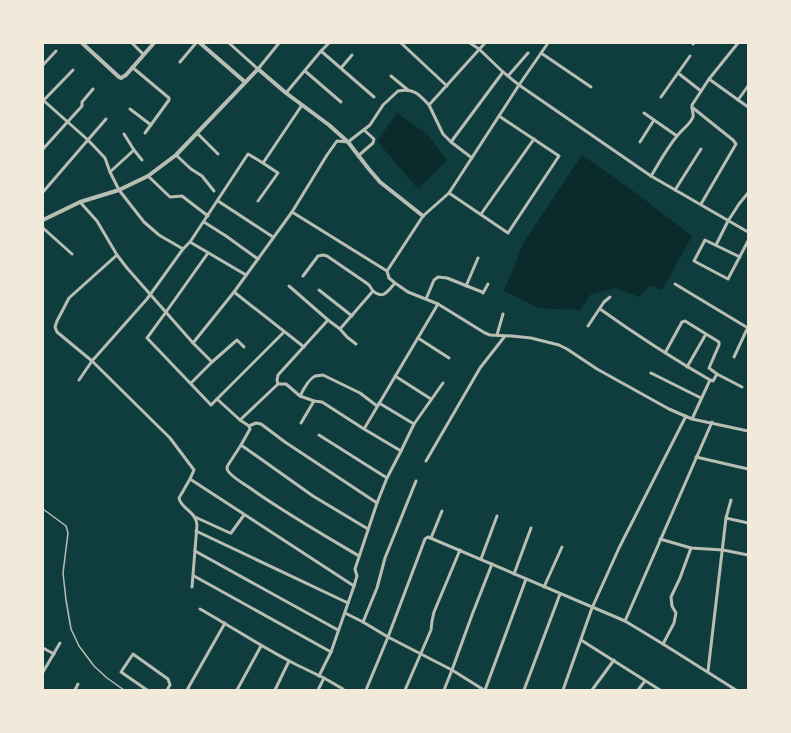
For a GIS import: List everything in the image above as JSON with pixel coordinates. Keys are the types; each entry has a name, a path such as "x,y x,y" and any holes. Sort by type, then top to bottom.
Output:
{"street":[{"path":"82,43 121,78 126,75 154,43"},
{"path":"132,43 144,54"},
{"path":"180,62 196,43"},
{"path":"200,43 245,82"},
{"path":"229,43 286,93 329,124 348,142 380,182 423,216"},
{"path":"43,220 80,202 120,190 148,176 176,155 258,69 279,43"},
{"path":"286,93 329,43"},
{"path":"400,43 447,86"},
{"path":"470,43 479,49 519,85 651,176 748,232"},
{"path":"429,105 485,43"},
{"path":"387,271 423,216 449,193 548,43"},
{"path":"651,176 677,136 690,122 693,112 691,107 701,91 738,43"},
{"path":"43,65 56,51"},
{"path":"321,51 374,97"},
{"path":"508,76 528,53"},
{"path":"541,53 591,87"},
{"path":"341,68 352,55"},
{"path":"661,97 690,56"},
{"path":"132,67 169,98 146,132"},
{"path":"73,70 43,101 68,121 105,158 110,172 120,190 144,222 159,235 183,249"},
{"path":"305,71 341,102"},
{"path":"451,142 503,72"},
{"path":"678,74 701,91"},
{"path":"391,76 408,90"},
{"path":"710,79 748,107"},
{"path":"738,100 748,86"},
{"path":"43,149 82,106 82,102 93,89"},
{"path":"193,343 234,292 292,212 334,145 338,141 348,142 364,130 383,105 398,91 408,90 418,94 429,105 443,134 472,158"},
{"path":"263,163 302,105"},
{"path":"691,107 734,140 736,144 701,204"},
{"path":"130,109 151,125"},
{"path":"644,113 677,136"},
{"path":"449,193 508,233 559,156 499,116"},
{"path":"43,192 106,119"},
{"path":"640,142 654,120"},
{"path":"358,156 373,143 374,140 364,130"},
{"path":"197,133 218,154"},
{"path":"124,134 142,160"},
{"path":"481,214 534,139"},
{"path":"676,190 701,149"},
{"path":"110,172 134,150"},
{"path":"79,380 92,361 151,294 183,249 190,242 248,154 278,172 258,201"},
{"path":"176,155 202,176 214,191"},
{"path":"148,176 170,197 182,196 208,216"},
{"path":"716,245 728,221 748,193"},
{"path":"218,201 273,238"},
{"path":"80,202 97,221 117,256 193,343 212,362"},
{"path":"292,212 387,271 389,278 408,292 438,304 485,334 532,338 559,345 597,369 669,409 692,418 748,431"},
{"path":"204,222 258,259"},
{"path":"43,228 72,254"},
{"path":"740,257 705,240 694,261 728,279 740,257 748,241"},
{"path":"190,242 246,275"},
{"path":"208,252 147,338 211,405 284,332"},
{"path":"302,276 318,256 323,255 327,256 365,282 376,294 385,294 394,283"},
{"path":"117,256 69,298 55,327 57,332 92,361 170,438 194,470 180,495 179,500 197,519 192,587"},
{"path":"466,286 478,258"},
{"path":"426,299 434,280 438,277 447,278 483,292 488,284"},
{"path":"675,284 748,328 734,357"},
{"path":"289,286 356,344"},
{"path":"319,290 352,316"},
{"path":"340,329 373,290"},
{"path":"234,292 304,347"},
{"path":"588,326 610,297"},
{"path":"364,429 438,304"},
{"path":"600,309 687,367 710,380"},
{"path":"497,335 502,314"},
{"path":"278,384 278,375 328,320"},
{"path":"665,352 683,321 719,342 720,344 709,368 717,374 742,387"},
{"path":"687,367 706,334"},
{"path":"426,461 480,368 505,336"},
{"path":"418,338 449,358"},
{"path":"191,383 237,340 244,347"},
{"path":"652,373 701,398"},
{"path":"692,418 710,380 713,381 717,374"},
{"path":"300,396 313,377 322,375 360,393 414,424"},
{"path":"395,376 431,399"},
{"path":"319,676 331,652 345,613 357,576 355,569 359,556 387,478 414,424 443,383"},
{"path":"240,420 278,384 286,384 300,396 322,402 401,451"},
{"path":"217,399 240,420 249,426"},
{"path":"300,422 314,401"},
{"path":"562,690 592,608 619,548 686,416"},
{"path":"625,621 712,422"},
{"path":"249,426 256,423 261,424 285,442 377,503"},
{"path":"249,426 250,429 227,469 265,499 294,518 359,556"},
{"path":"318,435 387,478"},
{"path":"241,445 313,496 368,529"},
{"path":"696,457 748,469"},
{"path":"190,479 354,586"},
{"path":"363,622 377,588 385,558 416,481"},
{"path":"708,671 726,518 731,500"},
{"path":"431,537 442,511"},
{"path":"194,516 231,533 244,515"},
{"path":"481,559 497,516"},
{"path":"726,518 748,523"},
{"path":"514,574 531,528"},
{"path":"196,530 348,603"},
{"path":"366,690 426,537 431,537 625,621 708,671 736,690"},
{"path":"660,539 691,548 723,550 748,555"},
{"path":"544,587 562,547"},
{"path":"663,644 674,623 676,613 672,606 671,598 691,548"},
{"path":"404,690 431,630 434,612 460,550"},
{"path":"195,551 338,630"},
{"path":"444,690 492,564"},
{"path":"194,576 331,652"},
{"path":"345,613 452,670 484,690 526,578"},
{"path":"524,690 560,594"},
{"path":"200,609 261,646 343,689"},
{"path":"187,690 225,623"},
{"path":"581,640 660,690"},
{"path":"43,672 60,643"},
{"path":"237,690 261,646"},
{"path":"43,648 54,654"},
{"path":"147,690 121,672 132,654 168,679 170,685 167,690"},
{"path":"592,690 614,660"},
{"path":"275,690 289,661"},
{"path":"318,690 324,678"},
{"path":"638,690 645,681"},
{"path":"75,690 78,684"}],"lane":[{"path":"43,509 66,526 68,533 63,572 71,629 79,646 94,666 107,678 124,690"}],"water":[{"path":"397,113 427,134 447,160 418,189 377,141"},
{"path":"582,155 632,190 692,236 662,290 650,285 639,297 616,288 591,294 580,310 539,308 504,291 524,242"}]}
